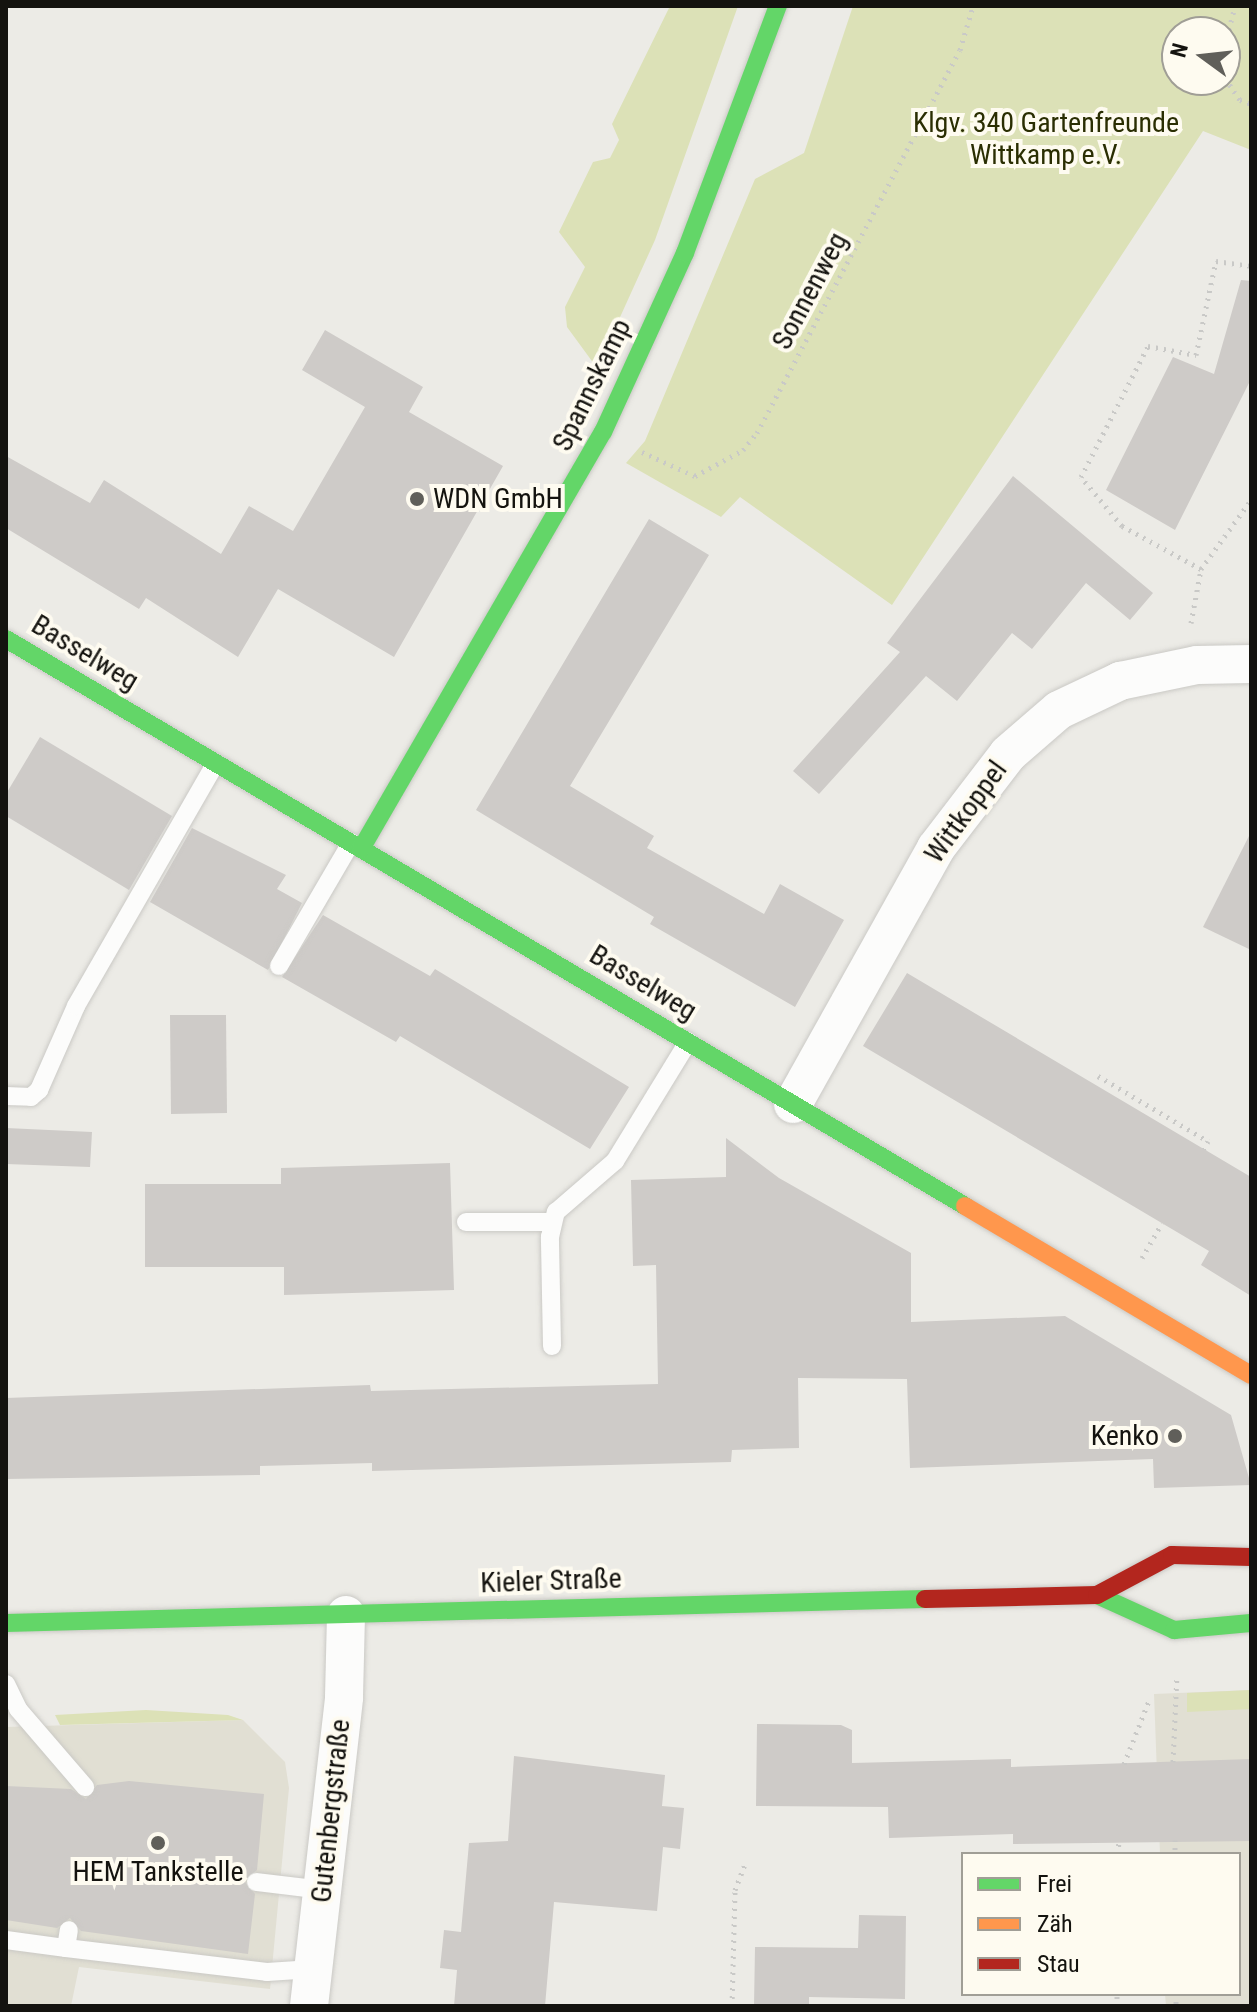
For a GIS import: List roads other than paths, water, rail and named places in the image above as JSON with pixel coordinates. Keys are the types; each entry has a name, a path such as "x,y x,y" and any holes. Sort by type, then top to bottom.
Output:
{"street":[{"name":"Spannskamp","path":"356,846 603,432 685,253 778,6"},
{"name":"Basselweg","path":"6,639 1251,1375"},
{"name":"Wittkoppel","path":"793,1104 936,848 1008,754 1059,710 1120,681 1182,667 1251,664"},
{"name":"Kieler Straße","path":"1097,1595 1172,1555 1251,1557"},
{"name":"Kieler Straße","path":"6,1623 1097,1595 1178,1630 1251,1623"},
{"name":"Gutenbergstraße","path":"309,2006 344,1697 346,1615"}],"lane":[{"path":"6,1096 39,1090 76,1006 216,763"},
{"path":"279,966 356,846"},
{"path":"552,1346 552,1222 564,1201 606,1169 632,1139 688,1042"},
{"path":"466,1222 552,1222"},
{"path":"6,1684 18,1709 85,1787"},
{"path":"256,1882 323,1890"},
{"path":"6,1940 68,1939 267,1972 313,1969"}],"place":[{"name":"WDN GmbH","path":"417,499"},
{"name":"Kenko","path":"1175,1436"},
{"name":"HEM Tankstelle","path":"158,1843"}],"park label":[{"name":"Klgv. 340 Gartenfreunde Wittkamp e.V.","path":"1046,139"}]}
